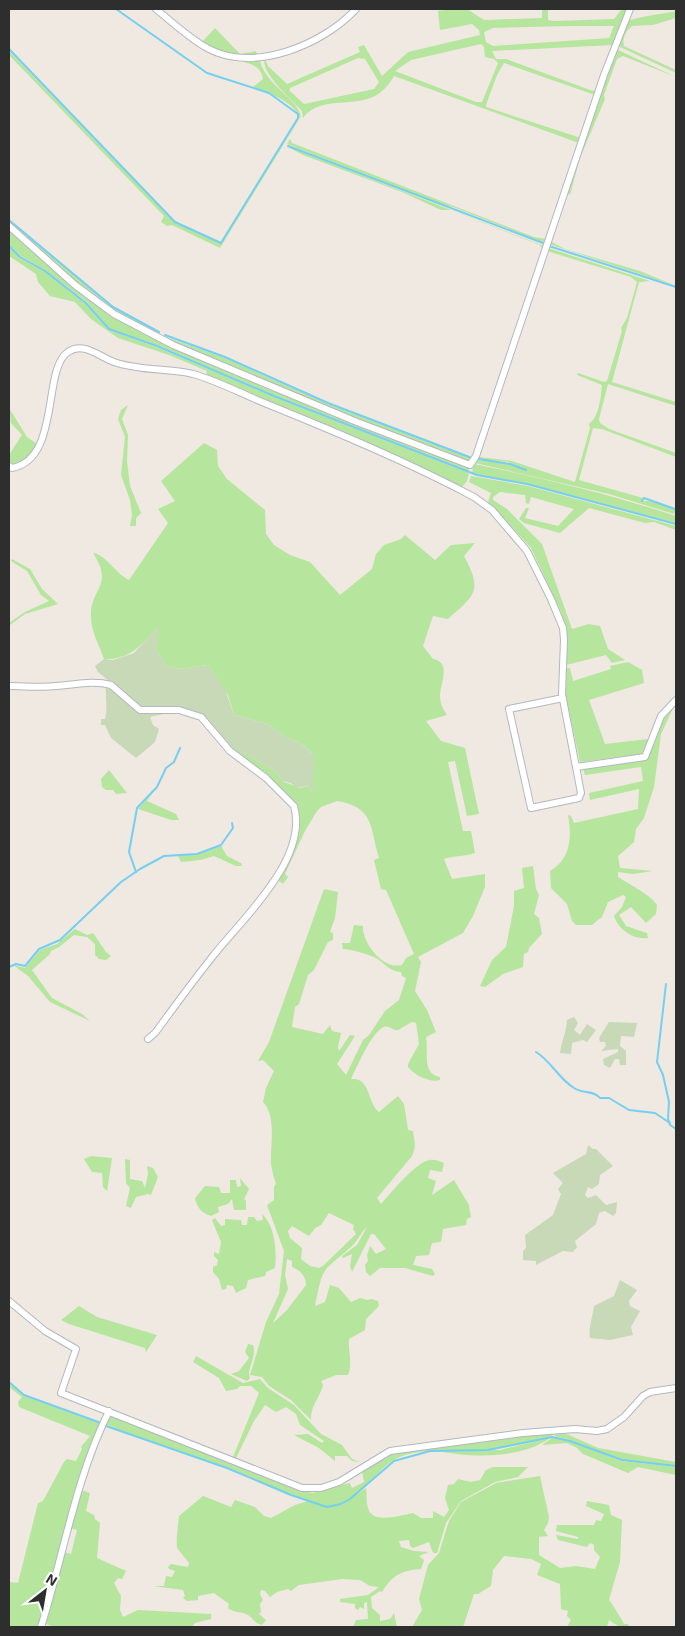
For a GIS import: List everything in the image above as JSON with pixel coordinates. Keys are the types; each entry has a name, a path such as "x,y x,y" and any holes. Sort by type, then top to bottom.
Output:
{"street":[{"path":"156,9 208,48 253,59 281,53 320,38 342,24 356,9"},
{"path":"9,226 75,285 114,314 172,345 357,422 470,465 476,456 604,75 630,9"},
{"path":"9,466 12,468 24,464 37,451 48,421 58,366 62,357 69,351 78,348 87,349 114,362 193,374 297,416 459,489 492,510 510,529 526,551 563,628 561,682 581,793 578,798 535,809 528,806 509,709 510,707 563,698"},
{"path":"9,686 55,687 88,683 106,684 111,685 140,710 179,710 201,717 230,751 266,778 294,806 296,812 294,836 279,873 257,904 212,956 148,1040"},
{"path":"576,767 645,757 660,716 676,700"},
{"path":"9,1301 45,1331 76,1348 61,1392 302,1488 310,1489 339,1482 390,1452 523,1433 575,1429 597,1432 607,1429 624,1417 643,1396 650,1392 676,1388"},
{"path":"41,1627 78,1489 89,1456 109,1411"}],"green space":[{"path":"467,9 484,20 542,18 542,9 548,9 548,20 554,21 614,19 622,9 628,9 613,45 492,51 496,59 506,59 596,91 595,95 504,63 497,75 486,105 486,107 581,138 579,143 394,76 384,89 373,97 320,106 311,110 303,118 302,111 272,78 264,64 265,59 268,66 287,84 360,52 358,47 364,45 382,76 408,52 480,35 479,30 472,24 440,30 438,11","holes":["614,26 609,38 493,46 486,42 484,32 493,28","481,44 484,47 485,57 494,59 498,63 482,102 476,102 395,71 411,60","358,58 365,59 379,82 374,89 304,104 290,91 290,88"]},
{"path":"676,11 676,18 653,25 632,26 625,35 624,46 676,70 676,73 620,47 618,44 621,32 629,20"},
{"path":"215,28 240,54 256,51 258,58 221,52 202,42"},
{"path":"618,50 676,77 623,56 617,59 604,95 605,99 580,158 570,195 566,193 616,51"},
{"path":"9,51 175,222 221,243 299,117 297,112 286,102 253,87 263,79 259,69 232,57 260,61 268,77 294,103 301,116 220,248 172,225 167,226 161,222 164,216 9,55"},
{"path":"290,139 292,143 534,237 547,239 545,243 453,207 439,204 287,144"},
{"path":"286,146 544,246 543,250 540,245 451,210 441,210 402,192 303,155"},
{"path":"9,221 113,307 159,333 115,313 75,284 9,224"},
{"path":"9,228 75,287 159,339 469,466 469,471 274,395 157,345 110,329 87,302 46,271 21,256 9,245"},
{"path":"550,241 565,249 640,271 676,286 549,244"},
{"path":"9,247 20,258 45,272 85,303 109,330 156,347 274,397 469,473 467,481 461,488 303,416 206,376 207,371 169,355 118,338 91,319 75,302 50,296 38,282 36,274 9,256"},
{"path":"548,248 650,281 639,282 612,382 676,402 676,406 608,384 599,419 600,423 609,429 676,453 676,457 602,429 593,428 579,480 643,498 642,501 651,501 676,510 674,514 609,494 475,463 476,460 510,464 527,470 508,462 476,459 499,390 500,394 480,457 512,461 575,482 590,428 589,424 595,417 599,406 602,385 577,375 578,373 604,382 607,381 622,331 621,328 627,318 637,282 631,277 547,251"},
{"path":"163,336 225,358 328,404 473,459 470,462 455,459 204,356"},
{"path":"128,405 122,419 128,435 127,461 130,486 141,513 136,518 136,526 130,526 132,515 130,500 121,475 125,437 118,419 121,410"},
{"path":"9,408 27,437 37,444 26,459 12,464 9,463 9,455 22,435 11,423"},
{"path":"204,443 217,450 218,466 227,479 265,510 266,534 274,545 290,555 310,562 340,595 372,569 376,554 384,545 401,539 405,535 435,560 451,545 475,543 464,556 473,577 473,592 470,598 448,619 433,616 423,646 433,659 442,664 444,669 440,699 447,715 426,721 441,741 465,748 479,814 467,816 455,761 448,762 463,831 471,831 475,853 444,859 452,879 485,874 485,887 473,916 463,933 418,957 421,962 415,991 427,1010 436,1032 426,1037 427,1061 430,1071 440,1077 440,1080 423,1078 408,1067 419,1044 416,1023 412,1022 398,1030 384,1027 379,1030 365,1050 351,1079 357,1079 362,1082 372,1103 379,1112 398,1096 404,1104 408,1130 413,1131 414,1152 377,1198 381,1204 403,1179 417,1167 429,1160 435,1160 444,1163 442,1172 430,1170 428,1178 436,1181 432,1195 454,1180 469,1205 471,1217 467,1219 466,1225 443,1229 441,1242 432,1243 429,1255 416,1256 413,1265 432,1269 435,1274 433,1276 405,1268 380,1268 370,1276 366,1272 365,1265 368,1261 367,1255 370,1246 376,1254 386,1249 374,1234 371,1234 352,1272 350,1266 352,1254 343,1258 342,1256 357,1245 367,1227 352,1246 325,1270 320,1282 315,1306 325,1302 330,1285 339,1288 351,1302 360,1298 371,1299 378,1301 379,1306 366,1319 365,1330 349,1339 350,1362 348,1375 336,1375 321,1381 323,1385 322,1390 312,1410 311,1420 291,1400 269,1386 262,1377 250,1375 266,1322 279,1294 284,1251 267,1205 274,1200 274,1187 276,1184 271,1164 272,1132 270,1115 263,1102 266,1088 274,1071 263,1060 258,1061 269,1042 324,889 338,892 335,918 330,932 333,933 333,940 328,942 314,970 308,975 299,1004 295,1007 292,1027 323,1034 330,1025 332,1031 341,1033 339,1051 350,1035 355,1036 337,1064 346,1075 363,1040 369,1035 385,1011 399,1000 406,978 402,976 401,972 389,968 374,957 343,949 342,943 350,943 354,925 363,926 366,940 370,947 375,954 388,963 402,965 406,958 414,954 386,890 381,889 374,860 379,858 372,829 365,814 358,808 337,801 321,807 305,831 285,874 288,877 283,884 277,879 292,848 296,806 239,757 244,752 276,772 282,781 300,788 309,786 311,792 313,790 312,753 299,742 287,738 268,724 234,715 228,695 208,665 178,669 165,665 156,649 158,628 140,646 128,654 113,659 104,659 91,623 91,608 102,581 102,573 93,553 101,556 129,580 168,523 158,509 175,501 161,481","holes":["329,1213 354,1225 353,1229 356,1234 324,1265 319,1268 310,1266 301,1259 302,1248 290,1238 288,1231 292,1226 309,1236 315,1228 321,1225","287,1259 292,1261 292,1267 302,1274 306,1285 287,1310 273,1323 288,1289 285,1275"]},
{"path":"474,464 626,501 676,516 676,523 527,484 477,475 472,473"},
{"path":"471,476 528,486 676,526 676,530 654,522 645,523 589,508 560,533 524,523 519,519 526,508 529,508 525,518 558,526 574,509 531,497 529,504 526,503 525,495 500,492 493,497 493,500 507,509 542,544 572,629 589,624 600,626 608,649 625,660 612,663 606,655 566,665 567,630 561,612 531,548 510,525 487,505 491,493 469,482"},
{"path":"12,559 30,569 42,589 58,604 25,614 10,625 9,623 25,612 49,601 41,595 27,571 11,561"},
{"path":"159,627 156,649 165,665 178,669 208,665 225,689 234,715 268,724 287,738 299,742 314,755 313,791 311,792 309,786 296,788 291,783 282,781 276,772 244,752 239,757 198,715 141,708 98,672 95,666 104,659 113,660 134,653"},
{"path":"628,662 642,670 644,683 589,700 605,744 648,739 642,754 580,762 566,697 566,668 570,668 573,681 611,669 610,666"},
{"path":"106,685 134,707 168,713 150,717 153,725 159,729 155,742 136,758 111,738 105,725 101,725 101,719 105,719 106,715"},
{"path":"676,702 661,734 654,787 644,818 636,829 634,842 618,856 620,868 653,871 633,874 618,872 618,877 645,893 657,905 656,914 646,923 631,907 619,915 626,926 647,933 648,938 637,937 627,933 616,921 614,916 622,907 626,897 623,895 608,902 602,917 592,925 576,925 572,921 567,904 551,888 550,871 557,866 566,854 570,839 568,815 571,816 574,823 638,809 639,789 590,800 589,793 643,781 641,767 585,775 583,769 647,759 662,717"},
{"path":"109,770 127,793 116,794 113,790 106,790 102,787 101,779"},
{"path":"152,794 147,801 176,814 179,820 171,820 138,809"},
{"path":"221,846 227,856 241,863 242,866 236,866 214,856 181,862 178,856 164,856 197,855"},
{"path":"533,866 536,889 539,895 534,914 539,918 542,934 529,948 528,952 524,954 523,967 503,974 485,987 480,986 492,960 506,947 514,906 514,891 524,888 522,868"},
{"path":"75,929 87,935 93,933 111,956 106,960 99,959 95,955 95,944 87,937 74,935 51,951 32,970 52,998 82,1014 90,1021 50,1002 28,976 13,965 25,968 40,950 57,944"},
{"path":"574,1017 578,1023 574,1030 580,1035 587,1024 596,1030 587,1042 583,1040 572,1043 571,1054 560,1053 567,1020"},
{"path":"609,1022 637,1023 634,1037 621,1036 620,1046 626,1051 626,1065 620,1065 619,1059 615,1059 610,1068 604,1065 603,1059 618,1052 618,1049 601,1051 606,1046 605,1042 600,1042 599,1038"},
{"path":"588,1145 596,1149 613,1166 600,1175 599,1184 592,1189 588,1187 585,1195 588,1198 596,1195 606,1205 617,1202 616,1213 613,1216 605,1211 599,1213 596,1224 575,1241 577,1247 573,1252 563,1251 536,1265 536,1261 523,1260 523,1251 526,1248 525,1235 553,1215 561,1194 558,1189 563,1183 553,1173 586,1154"},
{"path":"91,1156 112,1158 107,1191 103,1187 102,1173 92,1172 84,1159"},
{"path":"125,1159 130,1160 130,1179 142,1181 145,1188 148,1174 147,1166 153,1168 158,1177 151,1195 136,1197 131,1208 126,1206 130,1188 126,1183"},
{"path":"240,1178 249,1189 244,1199 246,1201 246,1210 234,1210 232,1199 228,1204 218,1207 219,1212 211,1216 203,1212 195,1198 205,1186 219,1187 221,1193 230,1193 230,1180 236,1180 237,1187 241,1186"},
{"path":"262,1214 270,1225 272,1232 276,1254 275,1268 266,1272 265,1276 248,1280 246,1288 236,1293 233,1286 227,1285 226,1289 222,1290 219,1279 213,1272 213,1267 217,1265 218,1260 214,1256 214,1252 219,1254 221,1242 212,1220 215,1218 221,1226 225,1225 225,1219 241,1220 242,1225 247,1225 248,1217 254,1217 257,1221 263,1220"},
{"path":"620,1280 637,1290 629,1301 630,1306 640,1311 631,1327 633,1335 610,1340 590,1338 594,1306 614,1296"},
{"path":"79,1306 97,1317 157,1335 146,1352 145,1348 61,1320"},
{"path":"248,1344 253,1345 254,1350 249,1371 250,1378 247,1381 231,1374 239,1371 249,1358 245,1352"},
{"path":"196,1356 243,1383 260,1379 268,1388 294,1405 321,1434 342,1445 352,1459 360,1462 352,1461 347,1456 335,1456 335,1461 319,1448 294,1435 308,1434 322,1443 324,1441 300,1425 296,1414 286,1407 276,1412 265,1405 254,1421 236,1458 233,1457 259,1393 251,1386 240,1386 237,1389 226,1391 219,1378 193,1362"},
{"path":"9,1383 24,1396 102,1424 76,1489 40,1627 9,1627 9,1582 18,1583 38,1503 43,1501 64,1462 67,1459 76,1461 82,1449 81,1447 90,1436 19,1407 18,1402 22,1397 9,1387"},
{"path":"110,1414 302,1491 313,1493 350,1483 352,1488 364,1482 362,1471 390,1454 557,1431 552,1436 497,1449 434,1451 402,1456 384,1467 352,1498 332,1506 310,1502 237,1471 119,1430 105,1424"},
{"path":"560,1431 598,1448 676,1462 676,1466 621,1460 570,1440 554,1436"},
{"path":"550,1438 525,1450 496,1455 465,1455 438,1451 500,1450"},
{"path":"552,1438 570,1441 621,1461 676,1467 676,1475 638,1467 628,1473 583,1454 577,1448 567,1443 542,1445"},
{"path":"493,1467 528,1467 518,1477 495,1482 461,1501 446,1523 437,1553 433,1553 429,1542 413,1548 410,1546 409,1540 399,1541 401,1547 414,1551 429,1552 419,1556 424,1560 421,1569 403,1572 390,1581 382,1592 380,1591 371,1597 372,1608 380,1615 380,1621 390,1619 394,1613 397,1627 353,1627 356,1620 368,1619 367,1602 364,1603 364,1609 360,1607 358,1610 355,1608 355,1604 340,1602 340,1599 368,1595 379,1587 370,1586 360,1580 342,1579 299,1585 291,1591 288,1589 277,1592 270,1597 265,1591 261,1590 260,1594 263,1600 260,1604 261,1612 259,1614 266,1620 262,1625 248,1615 228,1608 229,1604 214,1593 198,1596 198,1600 187,1601 183,1598 185,1596 183,1590 153,1586 164,1586 166,1576 172,1577 175,1571 169,1569 168,1567 171,1564 188,1567 189,1563 177,1548 179,1516 203,1496 231,1507 235,1500 255,1507 264,1516 271,1518 295,1505 308,1501 327,1507 341,1505 366,1488 368,1508 375,1516 388,1518 413,1513 421,1518 433,1518 433,1511 444,1517 449,1510 445,1498 448,1485 454,1484 458,1479 471,1482 480,1480 486,1470"},
{"path":"540,1476 549,1517 544,1530 548,1536 539,1537 539,1555 560,1568 576,1566 595,1569 600,1557 594,1550 594,1545 590,1543 587,1547 558,1540 556,1535 578,1539 578,1537 556,1531 557,1525 594,1525 596,1520 601,1521 604,1514 586,1506 587,1501 609,1505 611,1515 622,1520 620,1562 609,1600 624,1624 628,1624 629,1627 618,1626 609,1620 607,1627 567,1627 571,1620 567,1616 568,1611 561,1609 560,1584 537,1575 541,1564 531,1559 504,1556 493,1570 491,1586 478,1594 474,1594 463,1627 412,1627 422,1610 419,1599 428,1565 439,1553 449,1521 461,1502 496,1483"},
{"path":"81,1490 90,1493 86,1511 94,1515 95,1519 100,1523 97,1558 126,1571 122,1579 118,1578 114,1583 121,1596 120,1610 123,1617 138,1610 211,1614 211,1619 195,1623 192,1627 54,1627 46,1624 63,1552 71,1554 77,1530 70,1528"}],"waterway":[{"path":"9,49 175,222 221,243 298,118 298,114 269,93 207,73 116,9"},
{"path":"288,146 543,243"},
{"path":"9,220 113,307 159,332"},
{"path":"9,246 20,257 45,271 86,303 109,329 157,346 274,396 477,475 527,484 676,524"},
{"path":"549,246 676,287"},
{"path":"165,335 225,357 328,403 472,458"},
{"path":"478,459 510,464 526,470"},
{"path":"642,501 644,498 675,509"},
{"path":"136,872 129,852 137,808 157,787 166,768 174,762 180,748"},
{"path":"9,967 16,964 25,966 39,949 60,940 121,882 140,869 164,856 197,854 221,845 233,828 232,823"},
{"path":"666,984 657,1062 663,1075 669,1102 668,1119 670,1125 676,1129"},
{"path":"536,1052 574,1088 595,1094 600,1098 609,1098 629,1110 655,1113 670,1123"},
{"path":"9,1382 24,1395 101,1423"},
{"path":"106,1426 227,1468 291,1495 327,1507 341,1504 350,1499 394,1461 430,1451 488,1450 552,1437 570,1441 622,1460 676,1466"}]}
